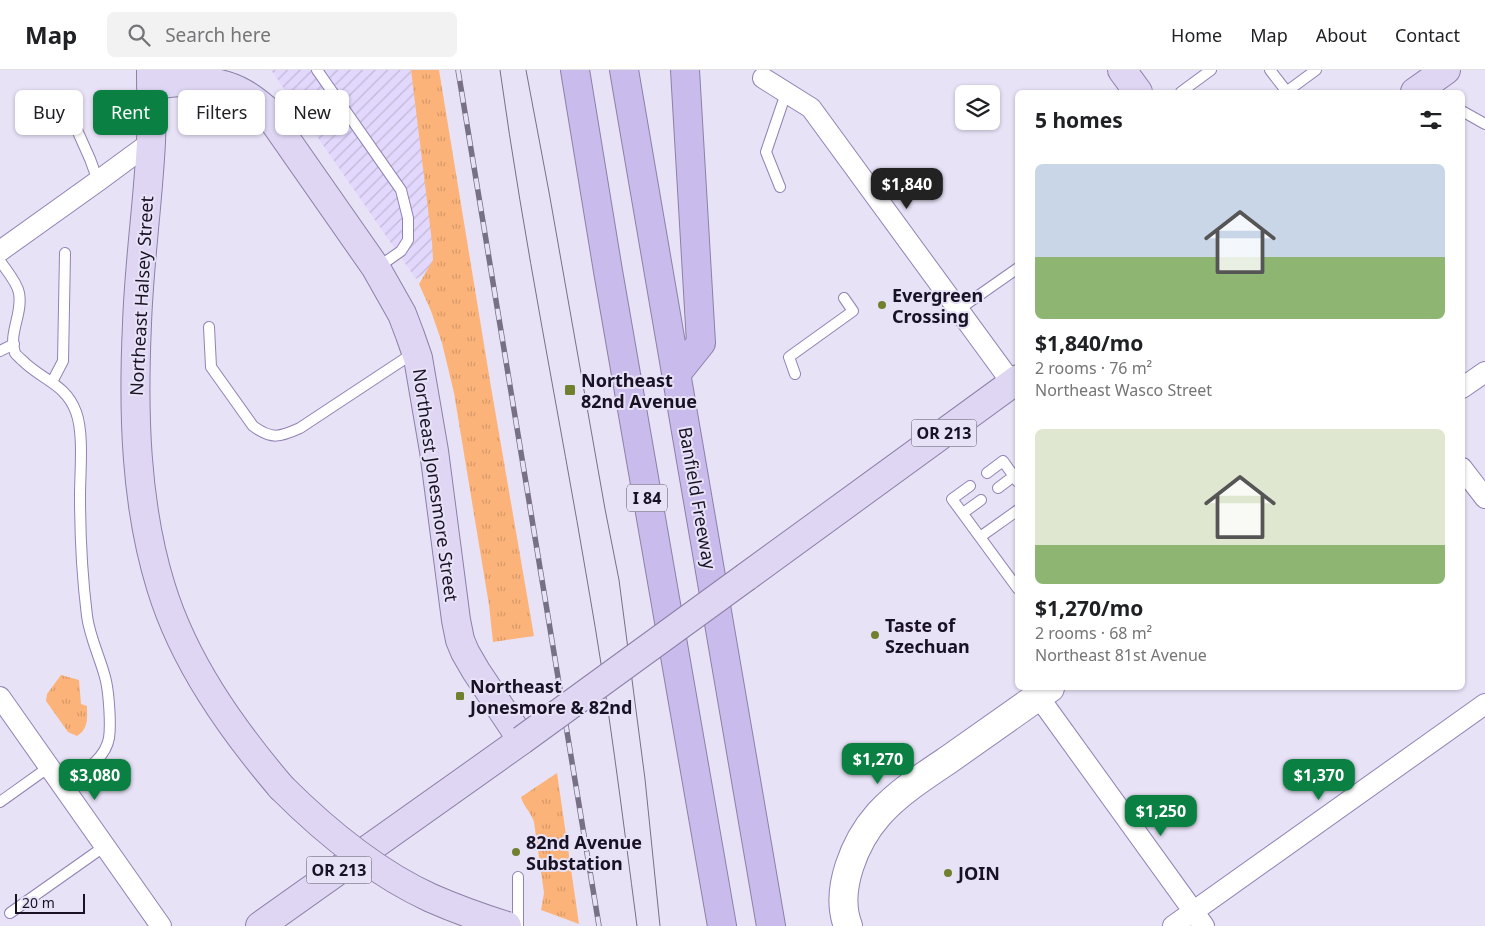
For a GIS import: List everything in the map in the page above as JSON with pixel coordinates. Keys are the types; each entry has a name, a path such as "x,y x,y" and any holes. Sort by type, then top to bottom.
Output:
{"highway":[{"name":"I 84","path":"575,70 608,272 722,926"},
{"name":"Banfield Freeway","path":"624,70 771,926"},
{"path":"677,373 701,343 685,70"}],"main road":[{"path":"1122,70 1137,90"},
{"name":"Northeast Jonesmore Street","path":"150,77 217,83 242,92 265,109 376,268 402,314 415,352 425,393 460,640 476,671 494,698 513,747"},
{"name":"Northeast Halsey Street","path":"150,77 151,142 137,323 135,399 137,442 145,515 153,558 170,614 194,665 240,736 281,788 309,815 338,839 382,870 430,897 507,926"},
{"name":"OR 213","path":"260,926 513,747 1015,385"},
{"path":"848,926 843,897 848,872 855,850 879,814 918,781 1044,692"}],"street":[{"path":"763,78 811,108 958,310 1015,383"},
{"path":"2,246 98,182 151,142"},
{"path":"1465,386 1485,372"},
{"path":"1465,472 1485,498"},
{"path":"1044,692 1199,919"},
{"path":"0,697 161,926"},
{"path":"1173,926 1199,919 1485,704"}],"lane":[{"path":"317,70 402,190 408,218 408,240 401,251 376,268"},
{"path":"1184,90 1211,70"},
{"path":"1270,70 1285,90"},
{"path":"1289,90 1316,70"},
{"path":"780,187 766,152 786,93"},
{"path":"1465,115 1485,124"},
{"path":"79,135 98,182"},
{"path":"2,246 19,292 20,309 13,333 16,354 30,368 64,391 76,412 80,436 80,532 87,619 93,644 106,681 109,702 108,738 102,754 91,765 63,786"},
{"path":"52,382 63,361 65,253"},
{"path":"958,310 1015,270"},
{"path":"796,374 789,357 853,311 844,298"},
{"path":"209,326 211,367 253,426 263,433 273,436 300,428 415,352"},
{"path":"0,351 14,344"},
{"path":"987,473 1003,462 1015,478"},
{"path":"998,488 1015,480"},
{"path":"970,486 952,499 1015,585"},
{"path":"963,513 981,500"},
{"path":"980,538 1015,512"},
{"path":"0,802 49,767"},
{"path":"10,913 105,846"},
{"path":"518,878 518,926"}],"shaded area":[{"path":"271,70 411,70 437,267 416,279 316,135 349,135 349,90 285,90"}],"green space":[{"path":"411,70 439,70 534,636 493,642 489,605 454,393 442,343 419,284 433,260"},
{"path":"61,675 79,680 81,704 87,706 87,719 84,730 77,736 68,732 46,701 47,694"},
{"path":"557,773 579,924 541,910 544,893 534,822 521,797"}],"tram line":[{"path":"500,70 509,135 602,670 637,926"},
{"path":"526,70 619,580 645,779 660,926"}],"railway":[{"path":"458,70 599,926"}],"place":[{"name":"Evergreen Crossing","path":"882,305"},
{"name":"Northeast 82nd Avenue","path":"570,390"},
{"name":"Taste of Szechuan","path":"875,635"},
{"name":"Northeast Jonesmore & 82nd","path":"460,696"},
{"name":"82nd Avenue Substation","path":"516,852"},
{"name":"JOIN","path":"948,873"}]}
